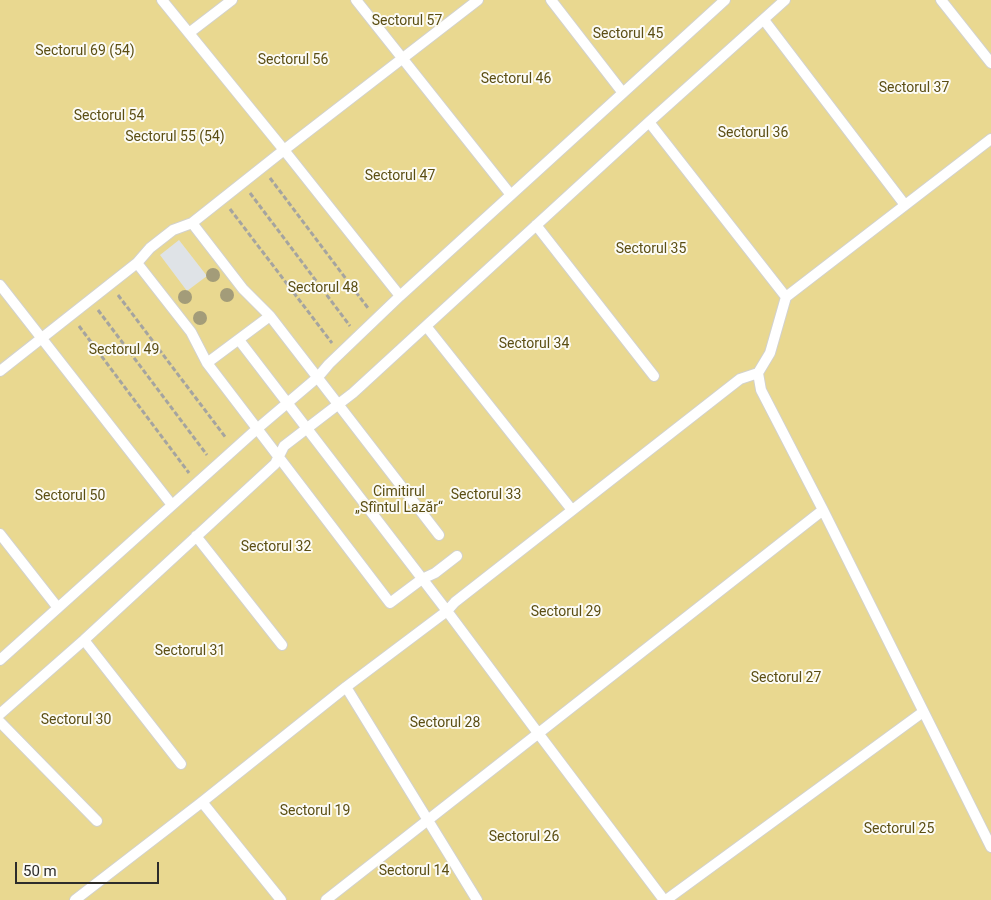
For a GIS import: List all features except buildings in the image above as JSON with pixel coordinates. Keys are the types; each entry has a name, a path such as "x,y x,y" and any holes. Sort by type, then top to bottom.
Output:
{"lane":[{"path":"162,0 400,296"},
{"path":"188,33 232,0"},
{"path":"356,0 511,195"},
{"path":"0,371 137,263 150,248 173,230 192,222 478,0"},
{"path":"551,0 623,93"},
{"path":"0,660 258,428 318,378 340,353 400,296 725,0"},
{"path":"0,714 84,640 275,464 284,446 353,393 785,0"},
{"path":"941,0 991,63"},
{"path":"764,20 905,205"},
{"path":"649,122 786,297"},
{"path":"75,900 346,687 447,611 455,602 740,379 758,373 770,353 786,297 991,139"},
{"path":"192,222 242,289 270,316 439,535"},
{"path":"536,225 654,376"},
{"path":"137,263 191,332 208,363 390,603 422,579 435,573 456,556"},
{"path":"0,286 172,505"},
{"path":"208,363 270,316"},
{"path":"426,326 572,510"},
{"path":"239,340 665,900 924,712"},
{"path":"758,373 761,390 991,847"},
{"path":"326,900 822,510"},
{"path":"0,534 58,608"},
{"path":"196,536 282,645"},
{"path":"84,640 181,764"},
{"path":"346,687 477,900"},
{"path":"0,722 97,821"},
{"path":"202,802 281,900"}],"path":[{"path":"262,167 376,319"},
{"path":"242,183 358,336"},
{"path":"222,199 340,353"},
{"path":"110,284 235,449"},
{"path":"90,300 216,466"},
{"path":"71,315 197,483"}],"green space":[{"name":"Cimitirul „Sfîntul Lazăr“","path":"0,0 991,0 991,900 0,900"}],"park label":[{"name":"Sectorul 57","path":"407,21"},
{"name":"Sectorul 45","path":"628,34"},
{"name":"Sectorul 69 (54)","path":"85,51"},
{"name":"Sectorul 56","path":"293,60"},
{"name":"Sectorul 46","path":"516,79"},
{"name":"Sectorul 37","path":"914,88"},
{"name":"Sectorul 54","path":"109,116"},
{"name":"Sectorul 36","path":"753,133"},
{"name":"Sectorul 55 (54)","path":"175,137"},
{"name":"Sectorul 47","path":"400,176"},
{"name":"Sectorul 35","path":"651,249"},
{"name":"Sectorul 48","path":"323,288"},
{"name":"Sectorul 34","path":"534,344"},
{"name":"Sectorul 49","path":"124,350"},
{"name":"Sectorul 33","path":"486,495"},
{"name":"Sectorul 50","path":"70,496"},
{"name":"Sectorul 32","path":"276,547"},
{"name":"Sectorul 29","path":"566,612"},
{"name":"Sectorul 31","path":"190,651"},
{"name":"Sectorul 27","path":"786,678"},
{"name":"Sectorul 30","path":"76,720"},
{"name":"Sectorul 28","path":"445,723"},
{"name":"Sectorul 19","path":"315,811"},
{"name":"Sectorul 25","path":"899,829"},
{"name":"Sectorul 26","path":"524,837"},
{"name":"Sectorul 14","path":"414,871"}]}
